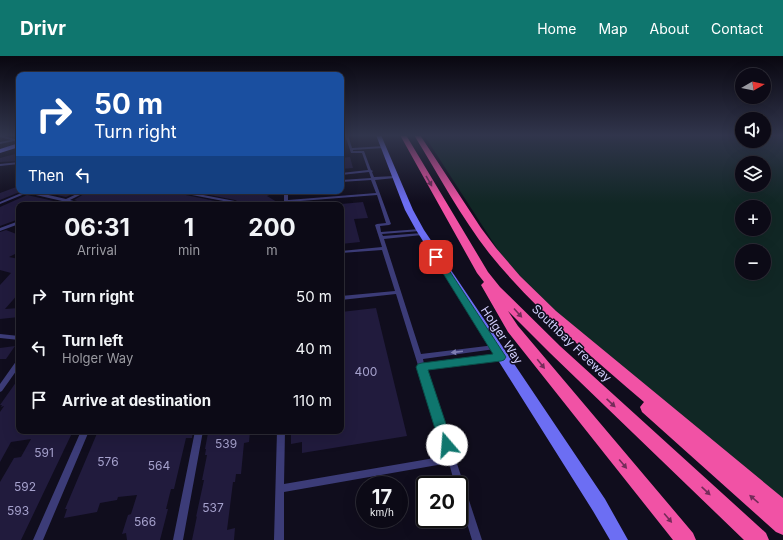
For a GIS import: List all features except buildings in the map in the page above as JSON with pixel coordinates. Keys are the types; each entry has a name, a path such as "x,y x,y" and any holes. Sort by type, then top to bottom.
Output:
{"highway":[{"name":"Southbay Freeway","path":"416,158 483,273 542,338 758,540"},
{"name":"Southbay Freeway","path":"431,158 492,250 516,278 552,314 783,511"},
{"path":"442,175 441,180 445,188 465,220 496,266 515,286 588,355 783,525"},
{"path":"483,273 488,290 513,329 686,540"}],"street":[{"name":"Holger Way","path":"387,158 409,210 421,232 599,505 619,540"}],"lane":[{"path":"365,158 389,224 377,225 380,236 477,540"},
{"path":"0,165 16,163"},
{"path":"344,174 370,171"},
{"path":"344,181 395,177"},
{"path":"0,203 22,194"},
{"path":"41,194 74,202"},
{"path":"62,202 79,194"},
{"path":"192,194 235,202"},
{"path":"296,202 378,194"},
{"path":"0,230 16,223"},
{"path":"11,225 16,226"},
{"path":"380,236 421,232"},
{"path":"344,252 384,248"},
{"path":"344,298 398,292"},
{"path":"0,336 16,338"},
{"path":"419,357 498,352"},
{"path":"422,367 498,352"},
{"path":"0,390 16,366"},
{"path":"38,540 84,434"},
{"path":"178,540 198,434"},
{"path":"279,540 281,434"},
{"path":"280,489 451,459"}],"green space":[{"path":"439,158 735,158 735,192 771,192 771,158 783,158 783,503 516,278"}],"route":[{"path":"436,257 501,357 422,367 447,445"}]}
